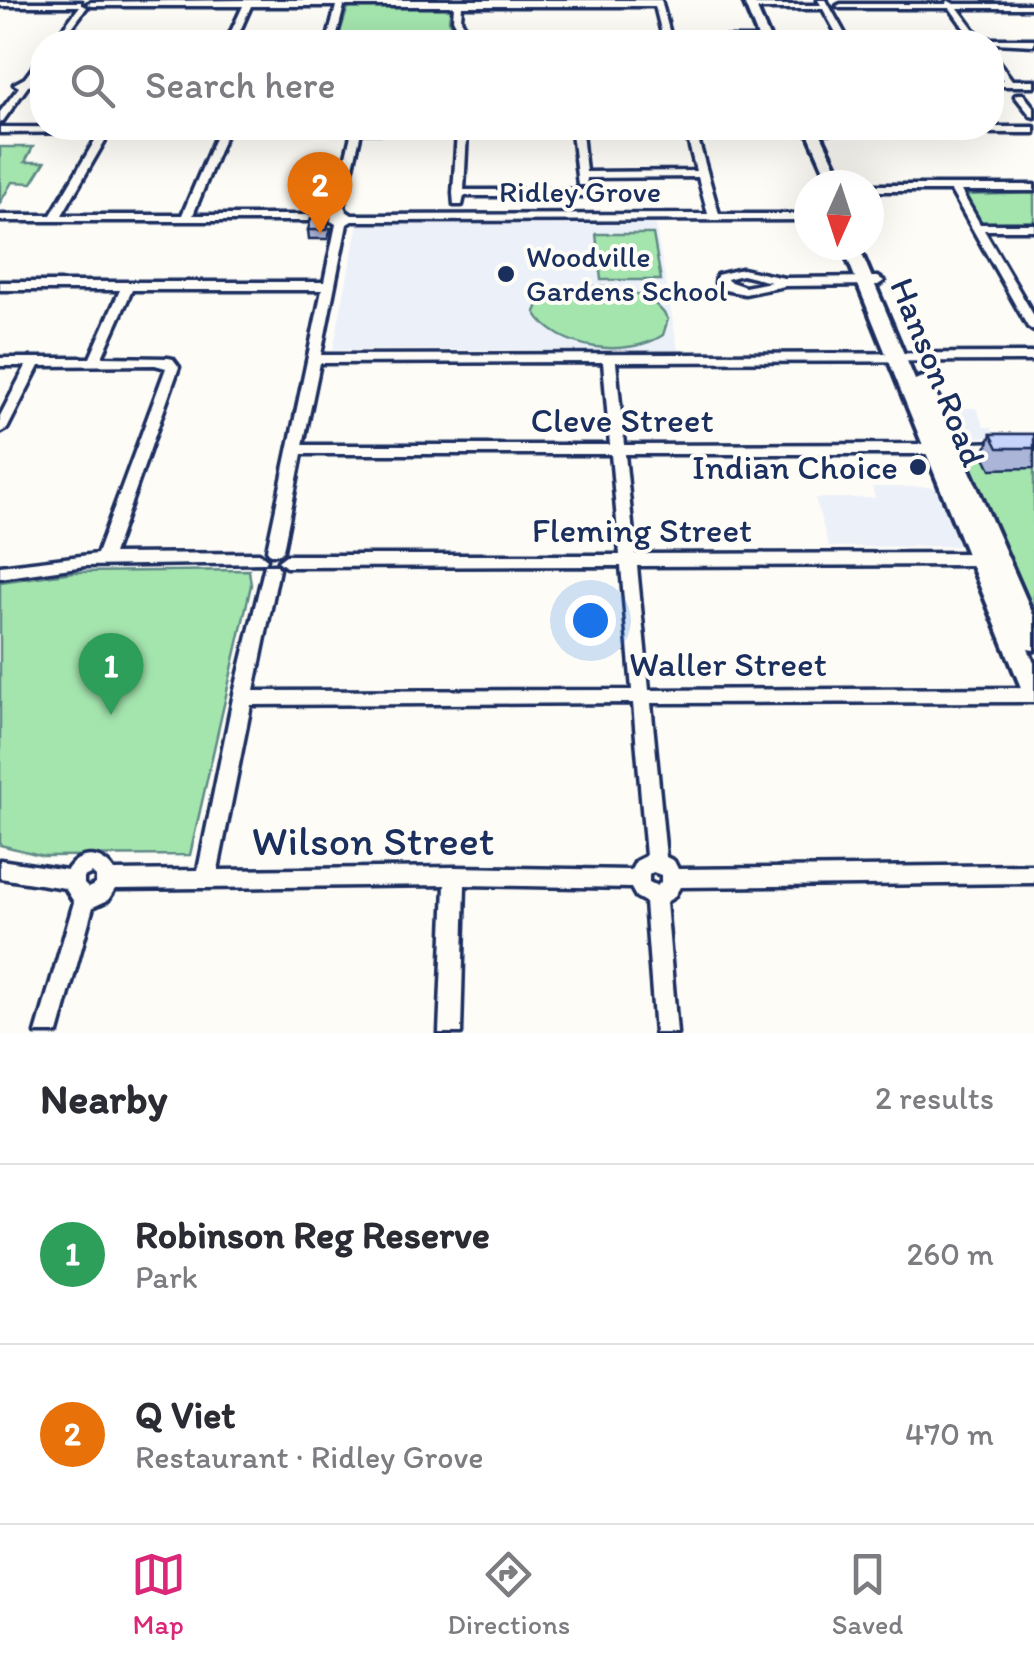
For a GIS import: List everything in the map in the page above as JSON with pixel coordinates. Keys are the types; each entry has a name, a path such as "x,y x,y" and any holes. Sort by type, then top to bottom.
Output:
{"main road":[{"path":"754,3 765,30"},
{"path":"811,140 820,170"},
{"path":"813,140 830,170"},
{"name":"Hanson Road","path":"859,260 872,281"},
{"name":"Hanson Road","path":"866,260 989,559 1034,693"},
{"name":"Hanson Road","path":"989,559 1034,642"}],"street":[{"path":"236,30 249,2"},
{"path":"458,2 457,19 463,30"},
{"path":"0,4 658,2 665,30"},
{"path":"66,30 86,3"},
{"path":"754,3 824,3 839,30"},
{"path":"950,3 970,30"},
{"path":"334,30 342,4"},
{"path":"841,6 1034,6"},
{"path":"1004,42 1034,42"},
{"path":"1004,77 1009,84"},
{"path":"0,83 30,83"},
{"path":"0,120 30,83"},
{"path":"1004,84 1034,84"},
{"path":"1020,96 1034,114"},
{"path":"0,130 30,130"},
{"path":"1004,130 1034,130"},
{"path":"55,218 100,140"},
{"path":"186,218 219,140"},
{"path":"206,878 316,359 341,218 339,206 355,140"},
{"path":"457,218 462,140"},
{"path":"579,140 584,217"},
{"path":"694,140 714,217"},
{"path":"581,175 702,174"},
{"path":"884,188 1034,188"},
{"path":"954,188 1034,326"},
{"path":"458,193 582,192"},
{"name":"Ridley Grove","path":"0,218 794,217"},
{"path":"976,227 1034,227"},
{"path":"784,282 872,281"},
{"path":"0,286 330,286"},
{"path":"94,362 128,286"},
{"path":"316,359 1034,357"},
{"path":"609,358 657,863"},
{"path":"0,362 155,361 168,362 173,368 103,560"},
{"path":"0,428 34,362"},
{"name":"Cleve Street","path":"295,450 1034,445"},
{"name":"Fleming Street","path":"0,572 50,562 103,560 989,559"},
{"name":"Waller Street","path":"242,698 1034,693"},
{"path":"657,863 667,868 673,878 671,888 655,895 644,890 638,879 642,868 657,863"},
{"name":"Wilson Street","path":"80,888 81,870 98,865 106,870 108,880 456,876 638,879"},
{"path":"0,869 80,888 47,1033"},
{"path":"673,878 1034,874"},
{"path":"450,1033 456,876"},
{"path":"655,895 666,1033"}],"shaded area":[{"name":"Woodville Gardens School","path":"358,223 655,223 678,350 333,350"},
{"path":"943,408 976,408 984,427 991,427 996,437 959,437"},
{"path":"872,487 939,487 963,546 829,547 815,498 875,498"}],"green space":[{"path":"348,7 451,7 449,20 455,30 341,30"},
{"path":"0,147 33,147 25,162 45,162 32,183 12,182 0,203"},
{"path":"1034,193 1034,224 982,223 964,195"},
{"path":"596,234 653,234 661,280 601,280"},
{"path":"575,286 634,293 656,305 668,319 663,335 631,347 594,347 559,335 535,312 555,291"},
{"path":"1034,449 1034,614 960,450"},
{"path":"249,570 251,585 190,855 44,856 0,845 0,582 74,572"}],"building":[{"path":"311,218 330,218 327,230 308,230"},
{"path":"991,434 1034,434 1034,448 998,448"}],"place":[{"name":"Q Viet","path":"320,234"},
{"name":"Woodville Gardens School","path":"506,274"},
{"name":"Indian Choice","path":"918,467"},
{"name":"Robinson Reg Reserve","path":"111,715"}]}
